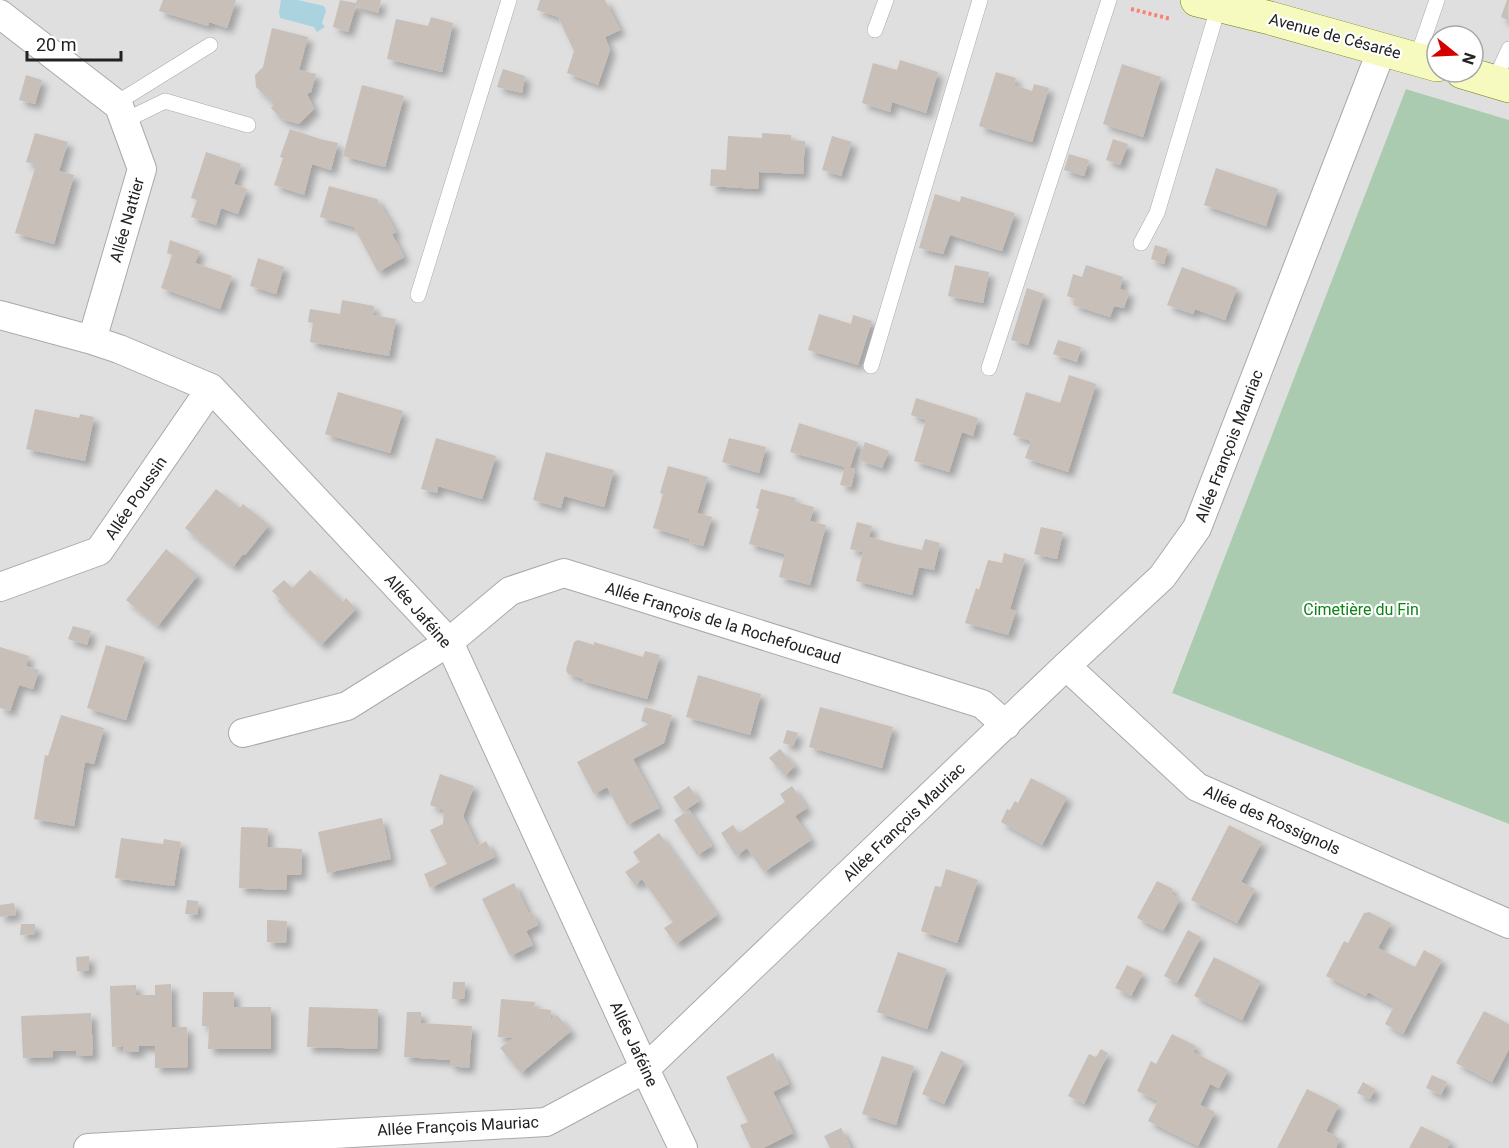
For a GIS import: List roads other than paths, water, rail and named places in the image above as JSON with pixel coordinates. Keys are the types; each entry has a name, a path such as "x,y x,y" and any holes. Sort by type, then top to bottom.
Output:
{"street":[{"name":"Avenue de Césarée","path":"1208,2 1425,61"},
{"path":"0,14 119,112"},
{"name":"Allée François Mauriac","path":"88,1148 546,1122 645,1069 1162,577 1197,528 1382,49"},
{"path":"1485,79 1502,84"},
{"name":"Allée Nattier","path":"92,340 142,169 119,112"},
{"name":"Allée Jaféine","path":"0,315 119,349 211,388 449,642 683,1148"},
{"name":"Allée Poussin","path":"0,587 99,551 211,388"},
{"name":"Allée François de la Rochefoucaud","path":"243,733 347,706 449,642 510,591 564,573 982,704 1006,725"},
{"name":"Allée des Rossignols","path":"1066,666 1197,787 1509,924"}],"lane":[{"path":"418,295 509,0"},
{"path":"875,30 886,0"},
{"path":"871,366 980,0"},
{"path":"989,368 1108,0"},
{"path":"1433,24 1437,0"},
{"path":"1141,243 1157,213 1208,2"},
{"path":"119,112 210,45"},
{"path":"1502,84 1509,50"},
{"path":"119,112 165,101 248,125"}],"water":[{"path":"281,0 298,0 324,6 326,11 322,23 325,27 317,32 314,27 280,18"}],"park label":[{"name":"Cimetière du Fin","path":"1361,609"}]}
